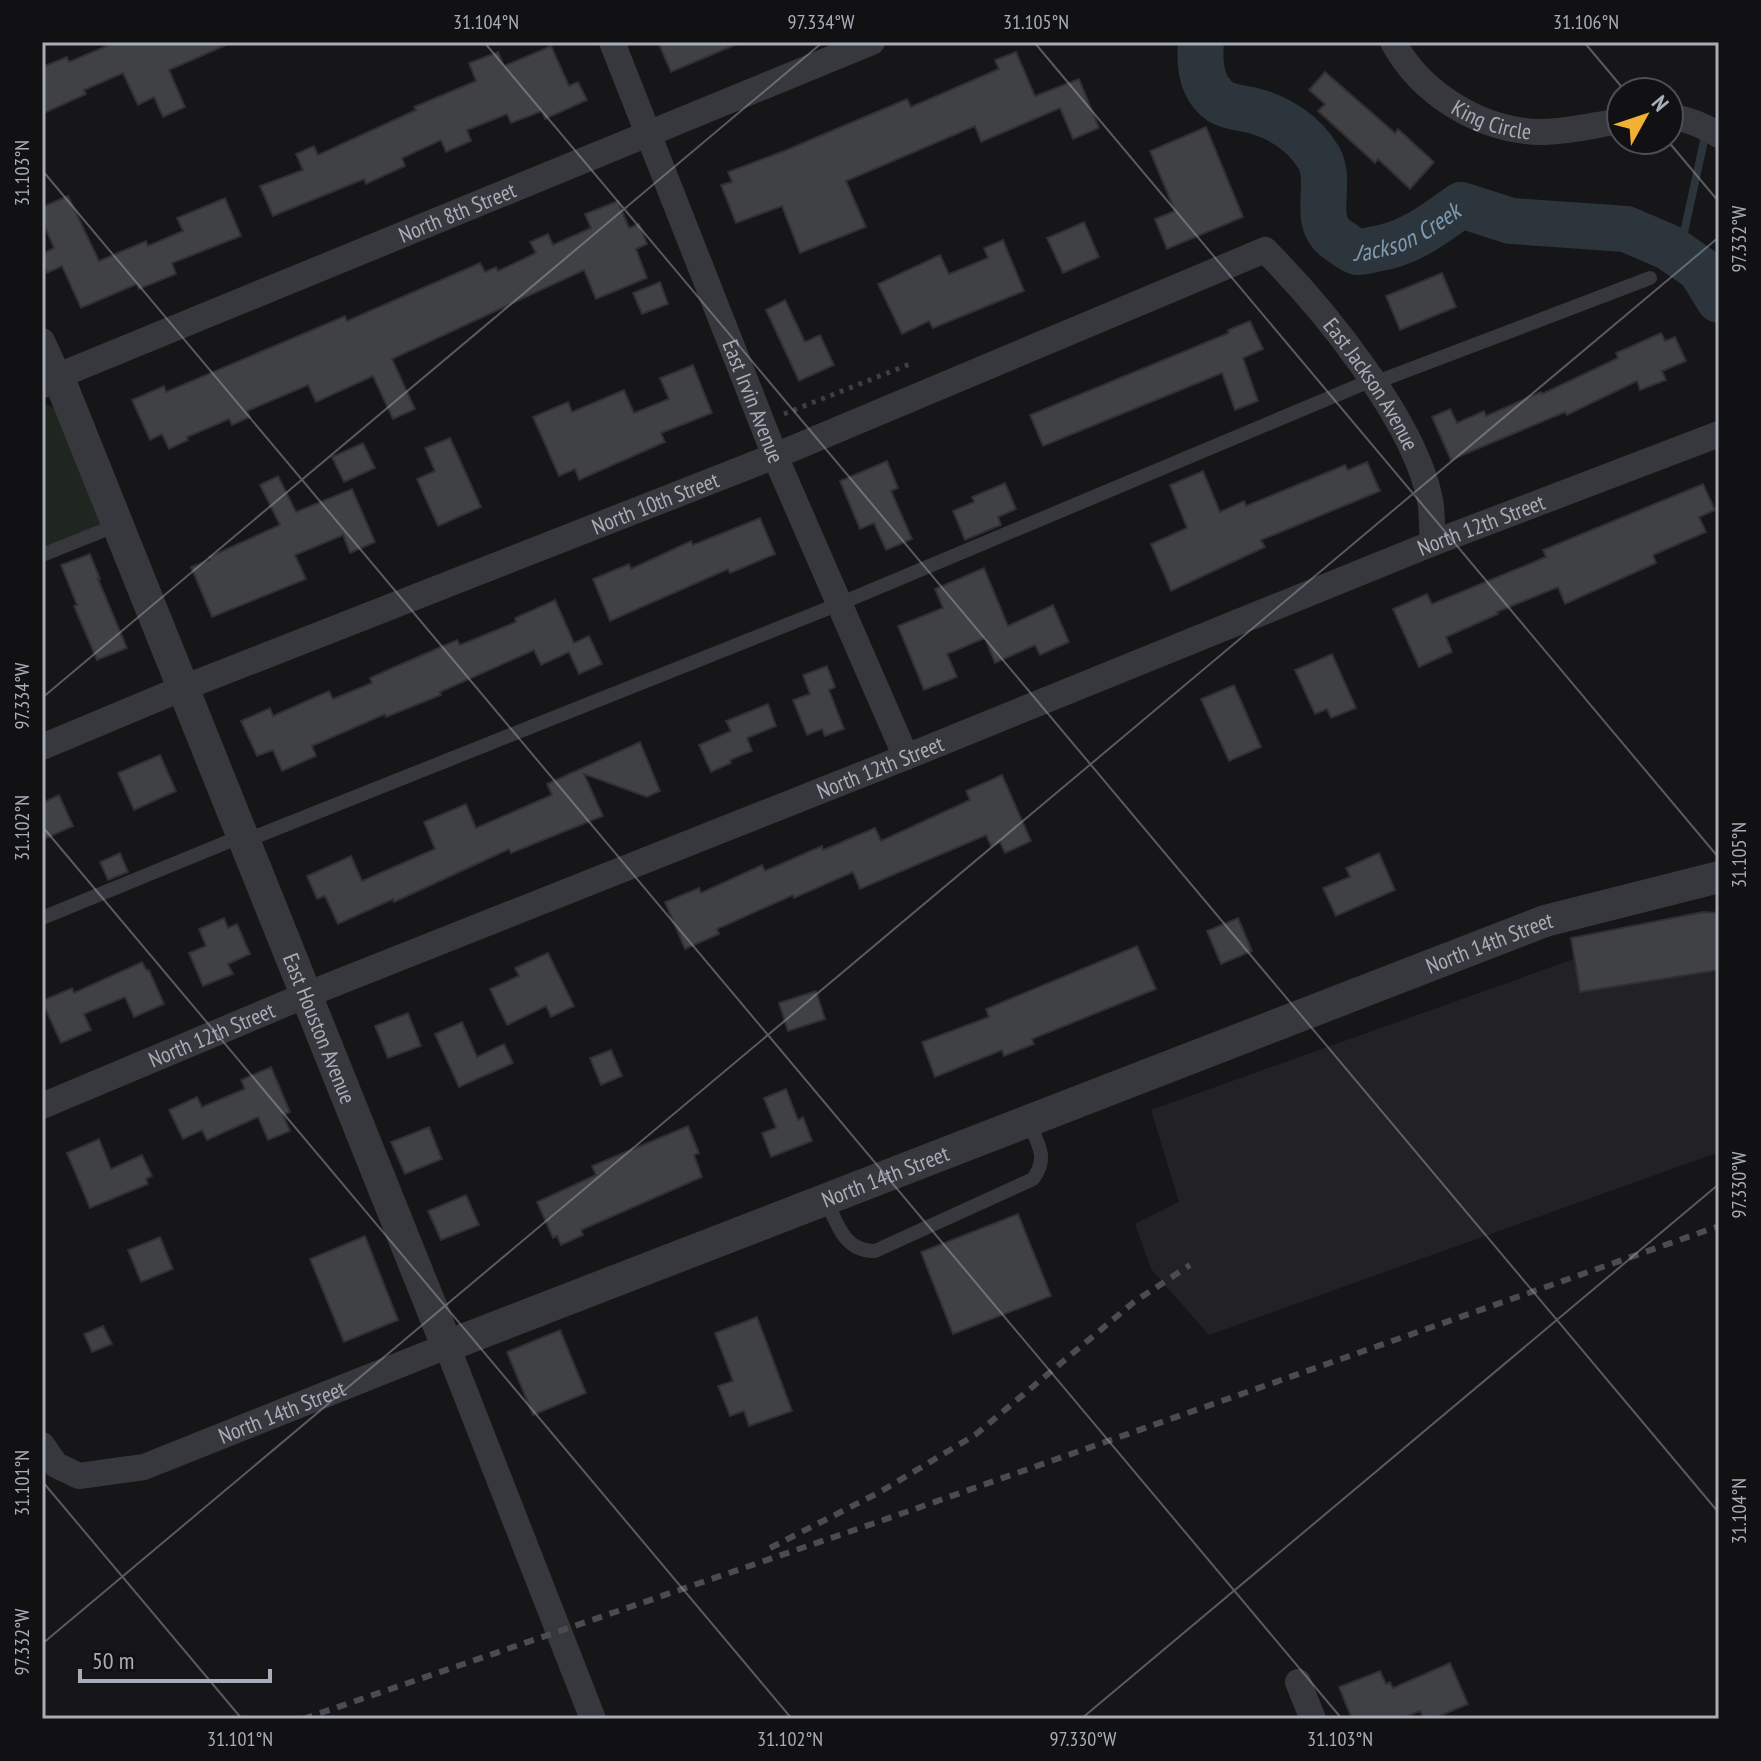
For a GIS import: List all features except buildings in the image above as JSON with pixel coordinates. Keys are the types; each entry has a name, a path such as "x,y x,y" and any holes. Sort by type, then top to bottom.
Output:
{"street":[{"name":"East Irvin Avenue","path":"612,42 775,456 906,757"},
{"name":"North 8th Street","path":"50,379 872,42"},
{"name":"King Circle","path":"1393,42 1412,71 1440,96 1497,126 1541,132 1605,123"},
{"path":"1685,120 1707,127 1719,135"},
{"name":"North 10th Street","path":"42,747 183,688 775,456 1265,250"},
{"name":"East Jackson Avenue","path":"1265,250 1295,280 1373,382 1415,453 1431,504 1433,543"},
{"name":"East Houston Avenue","path":"42,341 50,379 117,525 447,1346 593,1719"},
{"name":"North 12th Street","path":"42,1106 306,995 906,757 1433,543 1719,434"},
{"name":"North 14th Street","path":"49,1455 79,1476 144,1467 447,1346 1545,921 1719,877"},
{"path":"1298,1682 1313,1719"}],"lane":[{"path":"42,918 839,604 1373,382 1650,278"},
{"path":"42,555 117,525"},
{"path":"826,1199 845,1239 856,1248 875,1251 1033,1179 1042,1166 1042,1153 1028,1121"}],"path":[{"path":"783,415 910,364"}],"shaded area":[{"path":"42,403 54,408 102,526 42,551"},
{"path":"1574,959 1580,992 1719,970 1719,1152 1209,1335 1151,1269 1135,1224 1179,1202 1151,1110"}],"waterway":[{"name":"Jackson Creek","path":"1201,42 1203,75 1214,97 1228,105 1261,113 1281,122 1313,149 1323,169 1323,215 1326,225 1331,234 1355,251 1387,246 1410,238 1461,205 1511,221 1626,229 1668,247 1700,269 1719,300"},
{"path":"1679,255 1706,132"}],"railway":[{"path":"303,1719 872,1524 1719,1226"},
{"path":"770,1548 880,1492 975,1435 1134,1302 1190,1265"}]}
